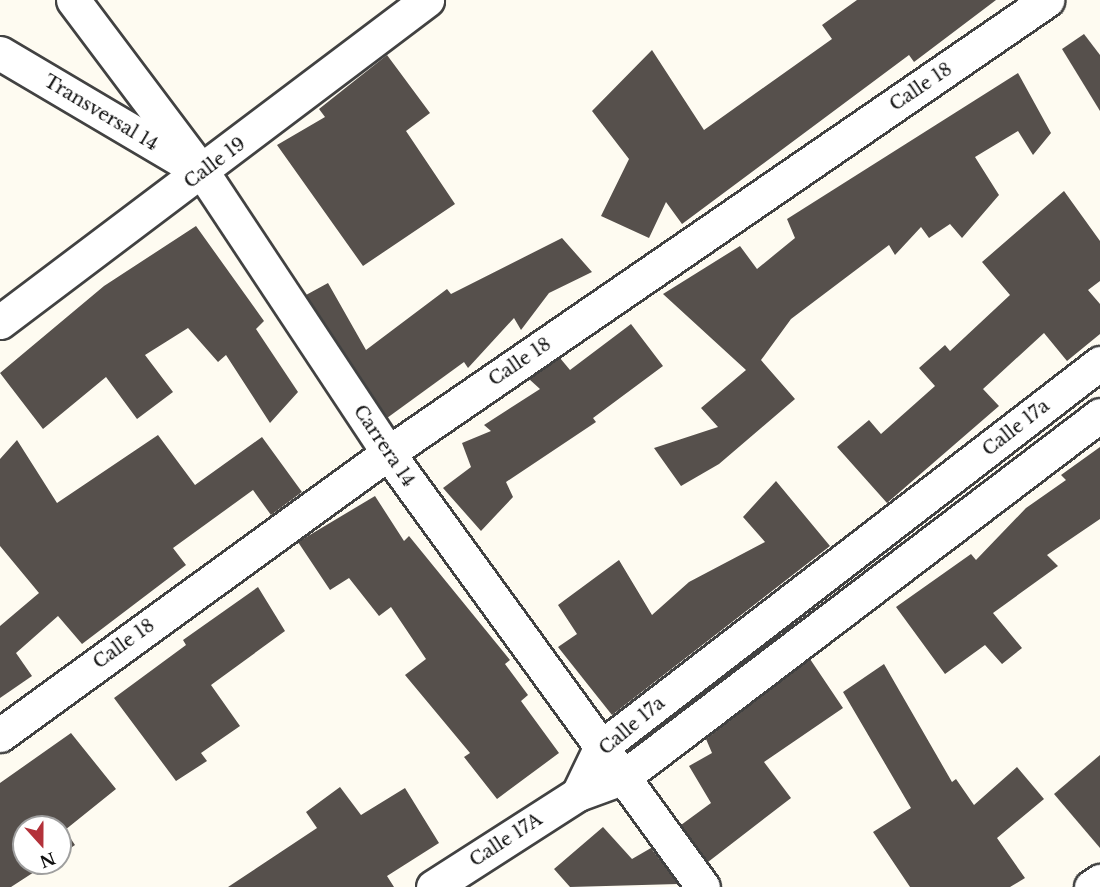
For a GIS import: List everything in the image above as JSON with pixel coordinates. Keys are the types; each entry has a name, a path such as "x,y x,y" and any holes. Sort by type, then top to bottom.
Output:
{"street":[{"name":"Carrera 14","path":"74,0 203,173 388,453 703,887"},
{"name":"Calle 19","path":"0,322 203,173 427,0"},
{"name":"Calle 18","path":"0,735 388,453 1047,0"},
{"name":"Transversal 14","path":"0,53 203,173"},
{"name":"Calle 17a","path":"578,794 600,748 1100,363"},
{"name":"Calle 17a","path":"578,794 622,778 1100,415"},
{"name":"Calle 17A","path":"434,887 578,794"},
{"path":"1091,887 1100,881"}],"building":[{"path":"857,0 996,0 914,62 909,55 682,224 666,202 649,238 601,216 629,159 592,111 652,50 704,130 832,39 822,25"},
{"path":"1084,34 1100,55 1100,111 1062,49"},
{"path":"387,55 430,113 406,131 455,204 363,266 277,145 325,117 319,109"},
{"path":"1018,73 1051,133 1033,155 1018,131 975,157 999,195 962,238 950,224 929,238 921,227 895,255 889,245 791,319 761,360 795,399 719,464 681,486 654,448 718,427 701,408 746,370 663,294 740,246 757,269 795,238 787,219"},
{"path":"1064,191 1100,241 1100,281 1088,290 1100,304 1100,334 1067,361 1044,333 983,389 999,406 887,503 837,447 869,420 881,434 935,386 919,368 945,345 950,351 1010,295 982,262"},
{"path":"196,226 264,321 256,329 298,392 270,423 226,355 218,362 188,328 145,355 173,392 137,419 106,377 43,429 0,373 104,286"},
{"path":"562,238 592,272 549,293 521,330 514,318 468,368 464,362 387,418 306,295 328,283 366,350 447,289 451,294"},
{"path":"631,324 663,366 593,418 596,422 506,482 513,497 481,531 443,488 471,467 462,443 491,431 484,425 540,389 529,379 560,358 570,370"},
{"path":"158,435 195,485 262,437 302,492 271,515 253,490 173,548 186,565 82,644 58,616 16,653 32,676 0,698 0,626 39,593 0,546 0,459 17,440 57,503"},
{"path":"1100,447 1100,519 1047,555 1058,566 993,613 1022,648 1002,664 985,645 945,674 896,607 971,554 976,560 1026,508 1066,480 1061,475"},
{"path":"776,481 830,546 612,715 558,647 577,634 558,605 619,560 652,615 689,582 765,542 743,517"},
{"path":"375,496 404,541 409,536 510,660 505,664 528,695 521,701 559,753 497,799 464,757 470,753 405,675 426,659 391,607 379,616 349,578 330,590 298,542"},
{"path":"258,587 285,631 211,685 240,726 201,753 207,761 176,781 114,698 186,645 183,640"},
{"path":"810,659 843,708 764,762 791,798 708,862 681,825 711,803 689,766 712,753 706,739"},
{"path":"884,664 952,782 956,779 974,805 1017,767 1044,799 997,838 1025,878 1010,887 910,887 873,832 911,808 843,692"},
{"path":"71,733 116,789 72,824 72,815 12,815 12,875 30,875 11,887 0,887 0,783"},
{"path":"1100,755 1100,848 1054,794"},
{"path":"340,787 361,815 405,788 439,843 387,876 394,887 228,887 317,828 306,812"},
{"path":"603,827 632,859 651,848 678,884 570,887 554,869"}]}
